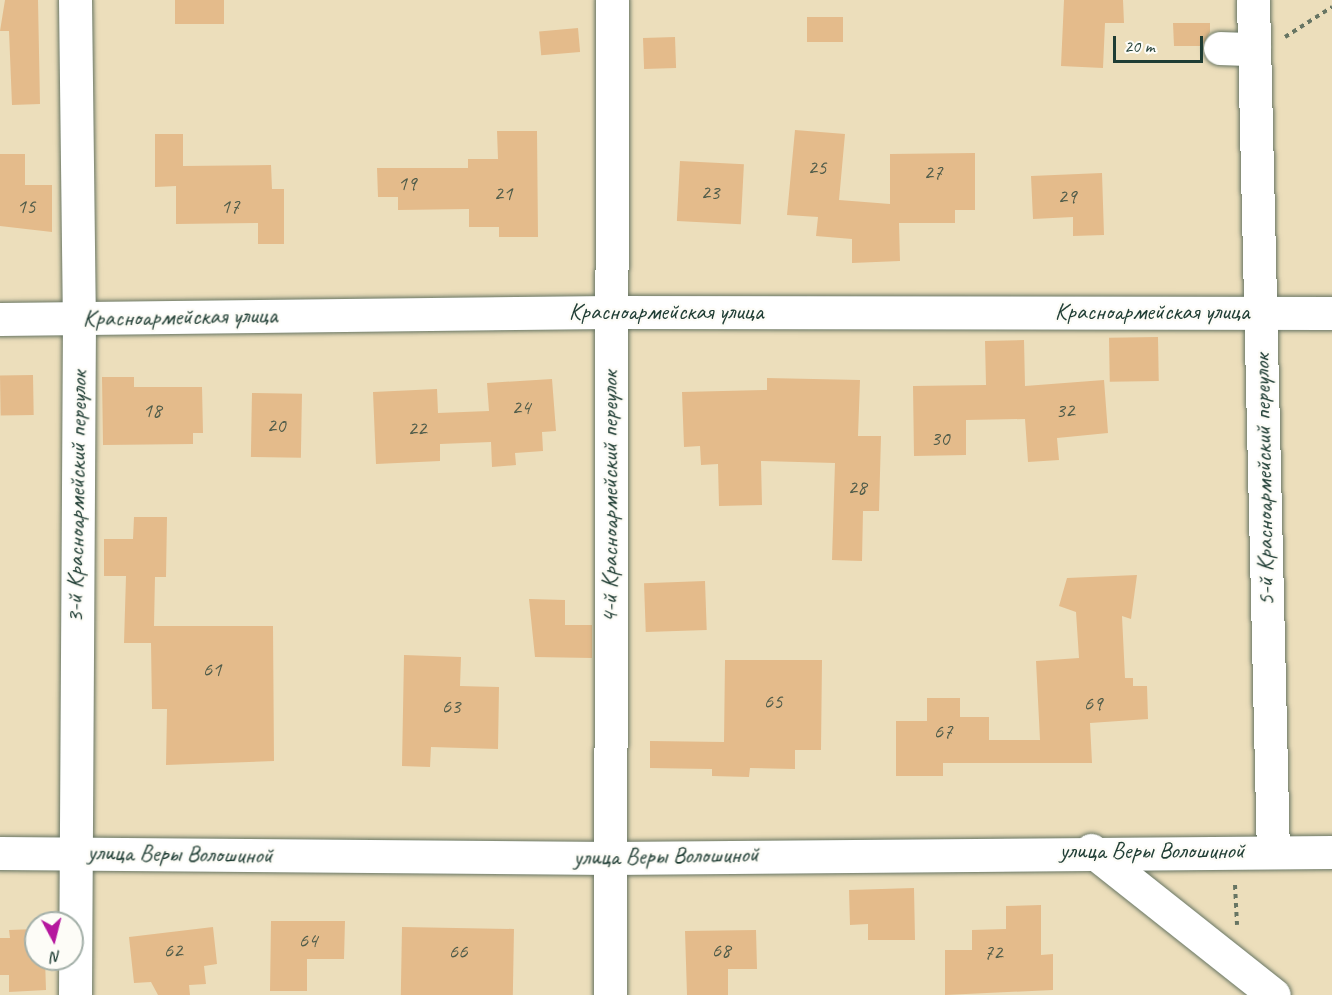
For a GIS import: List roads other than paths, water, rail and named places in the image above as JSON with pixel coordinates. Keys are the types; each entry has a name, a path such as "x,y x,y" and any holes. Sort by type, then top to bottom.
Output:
{"street":[{"name":"3-й Красноармейский переулок","path":"75,0 79,319 74,853 75,995"},
{"name":"4-й Красноармейский переулок","path":"610,995 612,0"},
{"name":"5-й Красноармейский переулок","path":"1253,0 1273,852"},
{"path":"1220,48 1254,55"},
{"name":"Красноармейская улица","path":"0,319 610,312 1332,313"},
{"path":"1091,850 1269,993"},
{"name":"улица Веры Волошиной","path":"0,854 610,858 1091,850 1332,852"}]}
